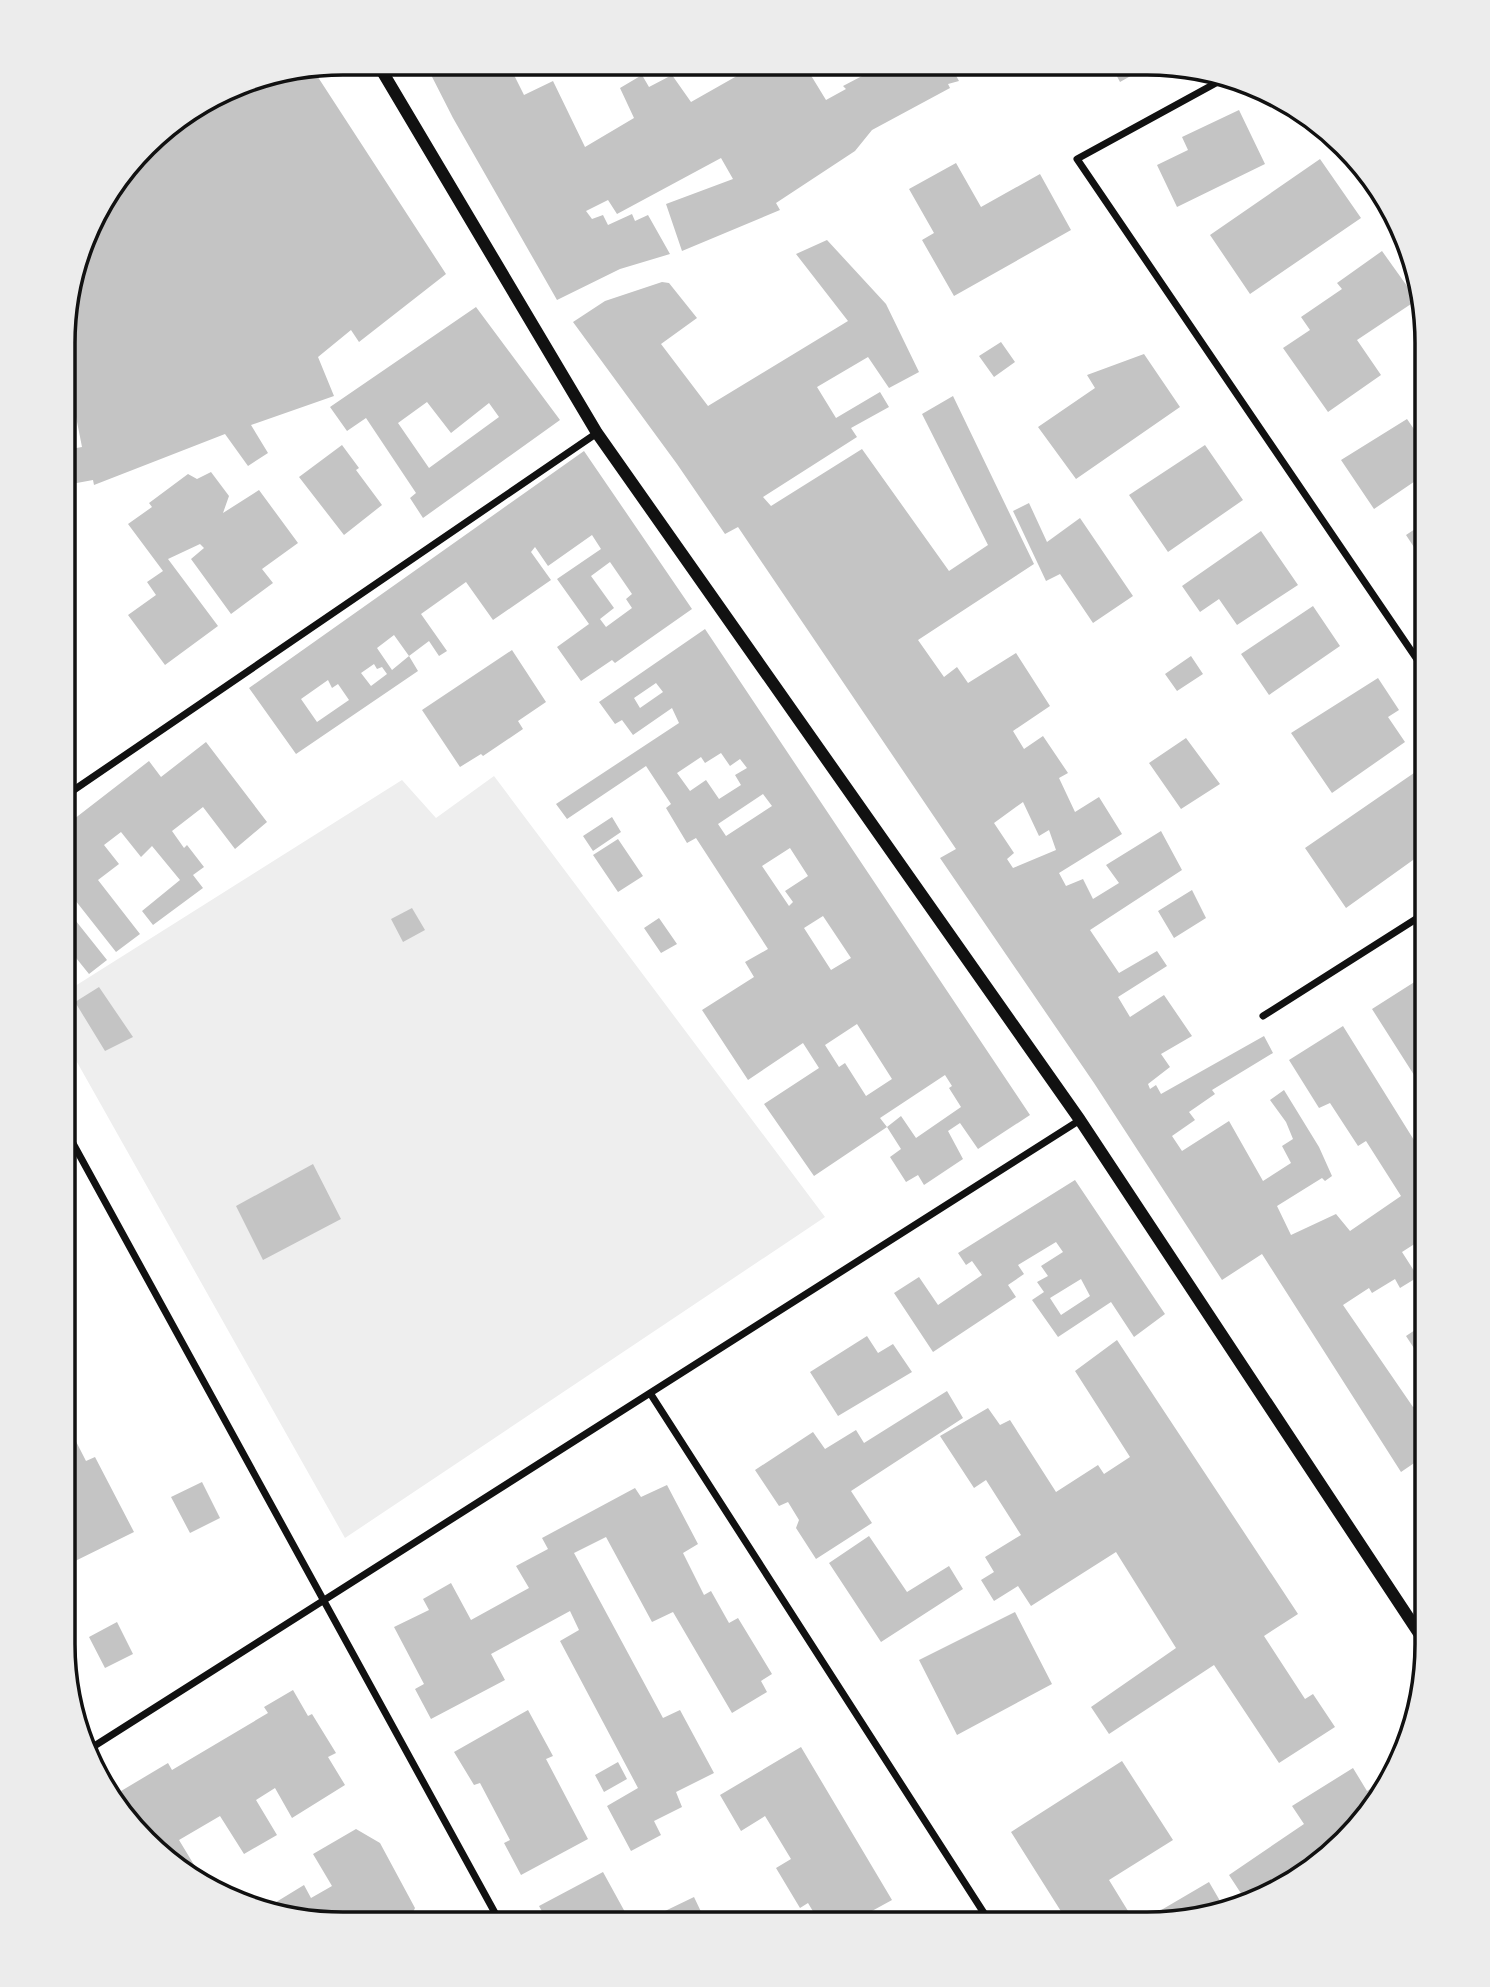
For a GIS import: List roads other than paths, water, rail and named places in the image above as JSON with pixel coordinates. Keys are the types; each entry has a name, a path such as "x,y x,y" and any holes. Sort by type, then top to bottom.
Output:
{"street":[{"path":"384,75 597,433 1080,1120 1415,1627"},
{"path":"1215,84 1077,159 1415,656"},
{"path":"75,789 597,433"},
{"path":"1263,1017 1415,920"},
{"path":"96,1745 1080,1120"},
{"path":"75,1147 495,1912"},
{"path":"650,1393 983,1912"}]}
